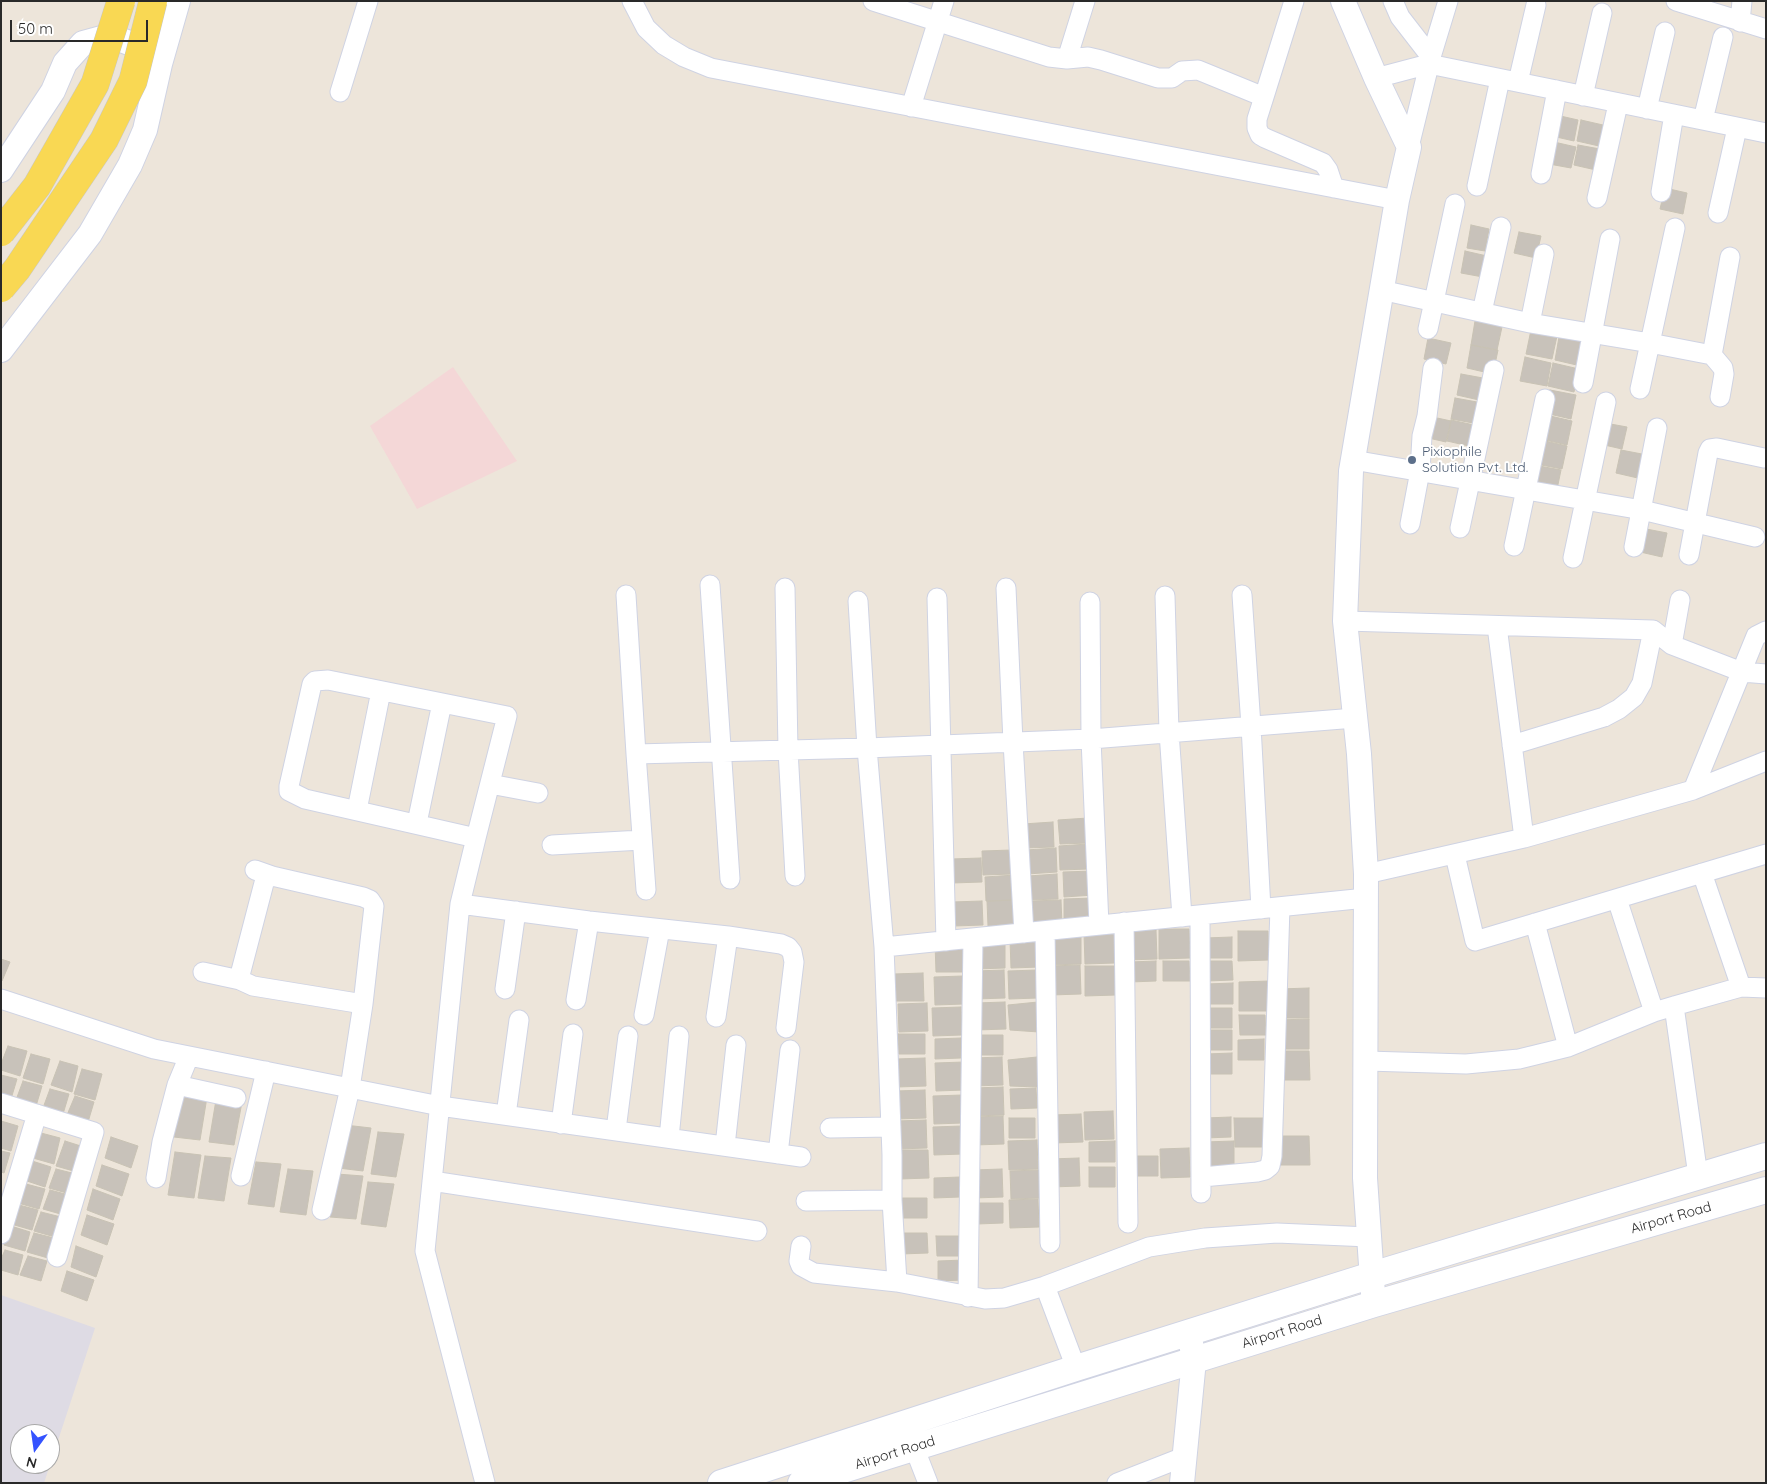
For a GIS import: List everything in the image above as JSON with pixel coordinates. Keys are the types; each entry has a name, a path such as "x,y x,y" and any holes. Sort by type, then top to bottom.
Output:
{"main road":[{"path":"1,232 37,186 95,84 121,1"},
{"path":"1,288 17,269 104,140 133,81 153,1"},
{"path":"721,1483 1372,1275 1766,1156"},
{"name":"Airport Road","path":"801,1483 849,1476 914,1447 1374,1304 1766,1190"}],"street":[{"path":"1,350 90,234 130,165 146,130 160,64 178,1"},
{"path":"340,92 368,1"},
{"path":"632,1 646,28 664,45 684,57 711,68 1397,200"},
{"path":"874,1 1049,57 1067,59 1094,58 1158,78 1172,78 1182,71 1198,70 1264,97"},
{"path":"911,107 944,1"},
{"path":"1067,59 1085,1"},
{"path":"1276,1 1292,1 1257,119 1257,128 1260,135 1265,138 1323,163 1328,170 1334,188"},
{"path":"1343,1 1408,147"},
{"path":"1393,1 1400,17 1430,60"},
{"path":"1374,1304 1366,1178 1366,874 1355,718 1345,621 1351,471 1397,200 1430,60 1448,1"},
{"path":"1676,1 1766,29"},
{"path":"1740,22 1742,1"},
{"path":"1518,82 1536,4"},
{"path":"1583,96 1602,13"},
{"path":"1647,109 1665,32"},
{"path":"1,170 53,91 66,63 83,43 105,37 124,41 144,49 160,64"},
{"path":"1703,120 1723,37"},
{"path":"1376,78 1430,60 1500,78 1618,104 1737,128 1765,128"},
{"path":"1477,186 1500,78"},
{"path":"1541,174 1557,90"},
{"path":"1597,198 1618,104"},
{"path":"1661,192 1674,114"},
{"path":"1718,213 1737,128"},
{"path":"1428,329 1455,204"},
{"path":"1482,312 1501,227"},
{"path":"1640,389 1675,228"},
{"path":"1583,383 1610,240"},
{"path":"1530,323 1544,254"},
{"path":"1712,355 1730,257"},
{"path":"1381,290 1530,323 1650,342 1712,355 1723,368 1724,374 1720,397"},
{"path":"1410,524 1420,471 1422,436 1427,416 1433,368"},
{"path":"1460,528 1494,370"},
{"path":"1514,546 1545,399"},
{"path":"1573,558 1587,500 1606,402"},
{"path":"1634,547 1658,428"},
{"path":"1689,555 1710,449 1717,448 1764,458"},
{"path":"1353,460 1642,510 1755,537"},
{"path":"710,585 730,879"},
{"path":"785,588 788,750 795,876"},
{"path":"1006,588 1024,933"},
{"path":"626,595 646,890"},
{"path":"1165,596 1169,732 1191,916 1202,1185 1265,1170 1270,1166 1272,1156 1270,908 1251,726 1242,595"},
{"path":"937,598 946,941"},
{"path":"1672,645 1680,600"},
{"path":"858,602 867,748 884,948 892,1200 897,1282"},
{"path":"1090,602 1090,738 1099,925"},
{"path":"1345,621 1653,630 1672,645 1742,672 1766,674"},
{"path":"1497,626 1524,838"},
{"path":"1512,745 1604,717 1620,709 1634,697 1642,683 1653,630"},
{"path":"1693,790 1756,636 1766,631"},
{"path":"476,838 296,795 289,791 312,684 315,681 328,680 507,716 460,904 425,1251 485,1483"},
{"path":"357,810 381,691"},
{"path":"417,823 442,703"},
{"path":"636,754 1013,742 1355,718"},
{"path":"1366,874 1524,838 1693,790 1766,761"},
{"path":"490,784 538,793"},
{"path":"552,845 642,840"},
{"path":"1455,855 1475,941 1766,854"},
{"path":"240,980 266,879 264,873 363,897 370,900 374,906 364,1004 350,1088 322,1210"},
{"path":"1702,873 1741,987"},
{"path":"884,948 1366,898"},
{"path":"1617,899 1654,1012"},
{"path":"460,904 781,944 788,947 792,952 794,973 786,1028"},
{"path":"505,989 516,911"},
{"path":"576,1000 589,921"},
{"path":"1124,922 1128,1223"},
{"path":"1535,923 1568,1047"},
{"path":"644,1015 660,929"},
{"path":"1045,931 1050,1243"},
{"path":"716,1017 728,936"},
{"path":"968,1297 973,938"},
{"path":"203,972 240,980 253,986 364,1004"},
{"path":"1366,1060 1466,1064 1519,1059 1568,1047 1654,1012 1674,1006 1741,987 1766,988"},
{"path":"2,1001 154,1049 440,1106 801,1157"},
{"path":"1674,1006 1698,1176"},
{"path":"506,1115 519,1020"},
{"path":"561,1124 574,1034"},
{"path":"616,1130 628,1036"},
{"path":"669,1138 679,1036"},
{"path":"725,1146 736,1045"},
{"path":"778,1154 790,1050"},
{"path":"156,1178 162,1142 177,1085 189,1056"},
{"path":"242,1176 266,1071"},
{"path":"177,1085 236,1098"},
{"path":"1,1103 94,1132 57,1257"},
{"path":"1,1234 37,1114"},
{"path":"830,1128 891,1127"},
{"path":"432,1181 757,1231"},
{"path":"806,1201 892,1200"},
{"path":"801,1246 799,1261 801,1266 808,1271 897,1282 985,1299 1004,1298 1045,1286 1149,1247 1205,1238 1277,1234 1369,1237"},
{"path":"1045,1286 1076,1368"},
{"path":"1182,1483 1194,1360 1190,1332"},
{"path":"914,1447 928,1483"},
{"path":"1117,1483 1186,1456"}],"shaded area":[{"path":"453,367 517,461 417,509 370,426"},
{"path":"1,1295 95,1328 60,1434 60,1424 10,1424 10,1474 47,1474 44,1483 1,1483"}],"building":[{"path":"1556,115 1578,120 1574,141 1552,136"},
{"path":"1581,120 1603,125 1599,146 1577,141"},
{"path":"1554,142 1576,147 1571,168 1549,164"},
{"path":"1578,145 1600,149 1596,170 1574,165"},
{"path":"1665,188 1687,193 1683,214 1660,209"},
{"path":"1471,225 1489,229 1485,251 1467,248"},
{"path":"1519,232 1541,236 1536,258 1514,253"},
{"path":"1465,251 1487,256 1483,277 1461,273"},
{"path":"1475,321 1502,327 1497,350 1471,345"},
{"path":"1531,330 1557,336 1552,359 1526,354"},
{"path":"1559,337 1586,342 1581,366 1555,360"},
{"path":"1428,338 1451,343 1446,364 1424,359"},
{"path":"1471,345 1498,350 1493,374 1467,368"},
{"path":"1525,357 1551,363 1547,386 1520,381"},
{"path":"1553,363 1579,369 1574,392 1548,386"},
{"path":"1461,374 1483,378 1479,400 1457,395"},
{"path":"1550,390 1576,395 1571,419 1545,413"},
{"path":"1455,398 1477,402 1473,423 1451,419"},
{"path":"1546,415 1572,421 1567,445 1541,439"},
{"path":"1428,416 1451,421 1446,442 1424,437"},
{"path":"1451,420 1474,425 1469,446 1447,441"},
{"path":"1605,423 1627,427 1622,449 1600,444"},
{"path":"1541,440 1567,446 1562,469 1536,464"},
{"path":"1621,450 1647,455 1642,479 1616,473"},
{"path":"1534,465 1561,470 1556,494 1529,488"},
{"path":"1641,528 1667,533 1662,557 1636,551"},
{"path":"1088,818 1089,843 1060,844 1058,820"},
{"path":"1053,822 1054,847 1025,848 1023,824"},
{"path":"1088,844 1089,869 1060,870 1059,846"},
{"path":"1056,848 1057,872 1027,874 1026,850"},
{"path":"1012,850 1013,874 983,875 982,851"},
{"path":"981,858 982,882 952,883 951,859"},
{"path":"1093,871 1094,895 1064,897 1063,872"},
{"path":"1057,874 1058,899 1029,900 1028,876"},
{"path":"1015,875 1016,900 986,901 985,877"},
{"path":"1093,898 1094,922 1064,923 1064,899"},
{"path":"1017,900 1017,924 988,926 987,901"},
{"path":"1061,900 1062,924 1033,925 1032,901"},
{"path":"982,901 983,925 954,926 952,902"},
{"path":"1159,929 1189,929 1190,958 1159,959"},
{"path":"1156,930 1157,959 1127,960 1126,931"},
{"path":"1238,931 1268,931 1269,960 1238,961"},
{"path":"1084,934 1115,934 1115,963 1085,964"},
{"path":"1050,935 1081,935 1081,964 1051,965"},
{"path":"1232,937 1232,958 1206,958 1205,938"},
{"path":"1039,939 1040,967 1011,968 1010,940"},
{"path":"1005,940 1005,968 976,969 975,941"},
{"path":"965,943 966,972 936,972 935,944"},
{"path":"1,959 10,962 2,981 1,981"},
{"path":"1156,961 1156,981 1130,982 1130,962"},
{"path":"1163,961 1189,961 1190,981 1163,981"},
{"path":"1206,961 1232,961 1233,980 1207,981"},
{"path":"1080,965 1081,994 1051,995 1050,966"},
{"path":"1085,966 1115,966 1116,995 1085,996"},
{"path":"1004,970 1005,998 976,999 974,971"},
{"path":"1037,970 1038,998 1009,999 1008,971"},
{"path":"923,973 924,1001 895,1001 894,974"},
{"path":"963,976 964,1004 935,1005 934,977"},
{"path":"1269,981 1269,1011 1239,1011 1239,982"},
{"path":"1233,983 1233,1004 1207,1004 1206,984"},
{"path":"1309,988 1309,1018 1279,1018 1279,989"},
{"path":"1005,1002 1006,1029 977,1030 976,1003"},
{"path":"1038,1002 1039,1032 1010,1030 1008,1005"},
{"path":"927,1003 928,1031 899,1032 898,1004"},
{"path":"961,1007 962,1035 933,1036 932,1008"},
{"path":"1206,1008 1232,1008 1232,1028 1206,1028"},
{"path":"1239,1015 1265,1015 1266,1035 1240,1035"},
{"path":"1309,1019 1309,1049 1279,1049 1278,1020"},
{"path":"1206,1030 1232,1030 1232,1050 1206,1050"},
{"path":"898,1034 925,1034 925,1054 899,1054"},
{"path":"976,1035 1003,1035 1003,1055 977,1055"},
{"path":"961,1038 961,1058 935,1059 935,1039"},
{"path":"1264,1039 1264,1060 1238,1060 1238,1040"},
{"path":"8,1046 27,1051 20,1076 1,1070 1,1064"},
{"path":"1279,1051 1309,1051 1310,1080 1279,1080"},
{"path":"1232,1053 1232,1074 1206,1074 1206,1054"},
{"path":"31,1054 50,1059 43,1084 23,1078"},
{"path":"1002,1057 1003,1085 974,1086 973,1058"},
{"path":"1037,1057 1038,1087 1010,1086 1008,1060"},
{"path":"925,1058 926,1086 897,1087 896,1059"},
{"path":"60,1061 78,1066 72,1092 51,1085"},
{"path":"964,1062 965,1090 936,1091 935,1063"},
{"path":"82,1069 102,1074 95,1100 74,1094"},
{"path":"1,1075 17,1079 11,1099 1,1096"},
{"path":"23,1081 42,1086 36,1106 16,1100"},
{"path":"1003,1087 1004,1115 974,1116 973,1088"},
{"path":"1036,1088 1037,1108 1011,1109 1010,1089"},
{"path":"50,1089 69,1094 63,1114 43,1108"},
{"path":"925,1090 926,1118 897,1119 896,1091"},
{"path":"182,1095 207,1097 200,1140 174,1137"},
{"path":"962,1095 963,1123 934,1124 933,1096"},
{"path":"75,1096 94,1102 88,1122 67,1115"},
{"path":"216,1100 242,1102 234,1145 209,1142"},
{"path":"1113,1111 1114,1139 1085,1140 1084,1112"},
{"path":"1081,1114 1083,1142 1053,1143 1052,1115"},
{"path":"1003,1116 1004,1144 975,1145 974,1117"},
{"path":"1231,1117 1231,1137 1205,1138 1205,1118"},
{"path":"1009,1118 1035,1118 1035,1138 1009,1138"},
{"path":"1234,1118 1265,1118 1265,1147 1235,1147"},
{"path":"926,1120 927,1148 898,1149 896,1121"},
{"path":"1,1121 18,1126 11,1151 1,1148"},
{"path":"345,1125 371,1128 363,1171 338,1168"},
{"path":"962,1126 963,1154 934,1155 933,1127"},
{"path":"378,1132 404,1134 396,1177 371,1174"},
{"path":"41,1133 60,1138 54,1164 33,1158"},
{"path":"1279,1136 1309,1136 1310,1165 1280,1165"},
{"path":"111,1137 138,1146 131,1168 105,1158"},
{"path":"1037,1140 1038,1169 1009,1170 1008,1141"},
{"path":"65,1141 84,1147 77,1172 56,1166"},
{"path":"1115,1141 1115,1162 1089,1162 1089,1142"},
{"path":"1234,1141 1234,1171 1204,1171 1204,1142"},
{"path":"1189,1148 1190,1177 1161,1178 1160,1149"},
{"path":"899,1150 928,1150 929,1178 900,1179"},
{"path":"1,1151 10,1153 4,1173 1,1172"},
{"path":"175,1152 201,1155 194,1198 168,1195"},
{"path":"205,1156 231,1158 224,1201 198,1198"},
{"path":"1131,1156 1158,1156 1158,1176 1132,1176"},
{"path":"1079,1158 1080,1186 1051,1187 1050,1159"},
{"path":"32,1161 51,1167 45,1187 24,1180"},
{"path":"256,1162 281,1164 274,1207 248,1204"},
{"path":"102,1165 129,1174 122,1196 96,1186"},
{"path":"1089,1167 1115,1167 1115,1187 1089,1187"},
{"path":"56,1169 76,1174 70,1194 49,1188"},
{"path":"288,1169 313,1171 306,1215 280,1212"},
{"path":"1002,1169 1003,1197 974,1198 973,1170"},
{"path":"1039,1170 1040,1198 1011,1199 1010,1171"},
{"path":"337,1174 363,1176 356,1219 330,1217"},
{"path":"960,1177 960,1197 934,1198 934,1178"},
{"path":"368,1182 394,1184 386,1227 361,1224"},
{"path":"26,1184 45,1189 39,1209 18,1203"},
{"path":"93,1189 120,1199 113,1220 87,1210"},
{"path":"50,1190 69,1195 64,1215 43,1209"},
{"path":"901,1198 927,1198 927,1218 901,1218"},
{"path":"1038,1199 1039,1227 1010,1228 1009,1200"},
{"path":"977,1203 1003,1203 1003,1223 977,1224"},
{"path":"19,1205 38,1210 32,1230 11,1224"},
{"path":"41,1212 61,1217 55,1237 34,1231"},
{"path":"87,1215 114,1224 107,1245 81,1235"},
{"path":"11,1226 30,1232 25,1251 4,1245"},
{"path":"34,1233 54,1238 48,1258 27,1252"},
{"path":"901,1233 927,1233 928,1253 901,1254"},
{"path":"936,1236 963,1236 963,1256 937,1256"},
{"path":"76,1246 103,1256 96,1277 71,1267"},
{"path":"5,1250 23,1255 18,1275 1,1270 1,1259"},
{"path":"28,1256 47,1261 41,1281 20,1275"},
{"path":"964,1260 964,1280 938,1281 938,1261"},
{"path":"67,1271 94,1280 87,1301 61,1291"}],"place":[{"name":"Pixiophile Solution Pvt. Ltd.","path":"1412,460"}]}
